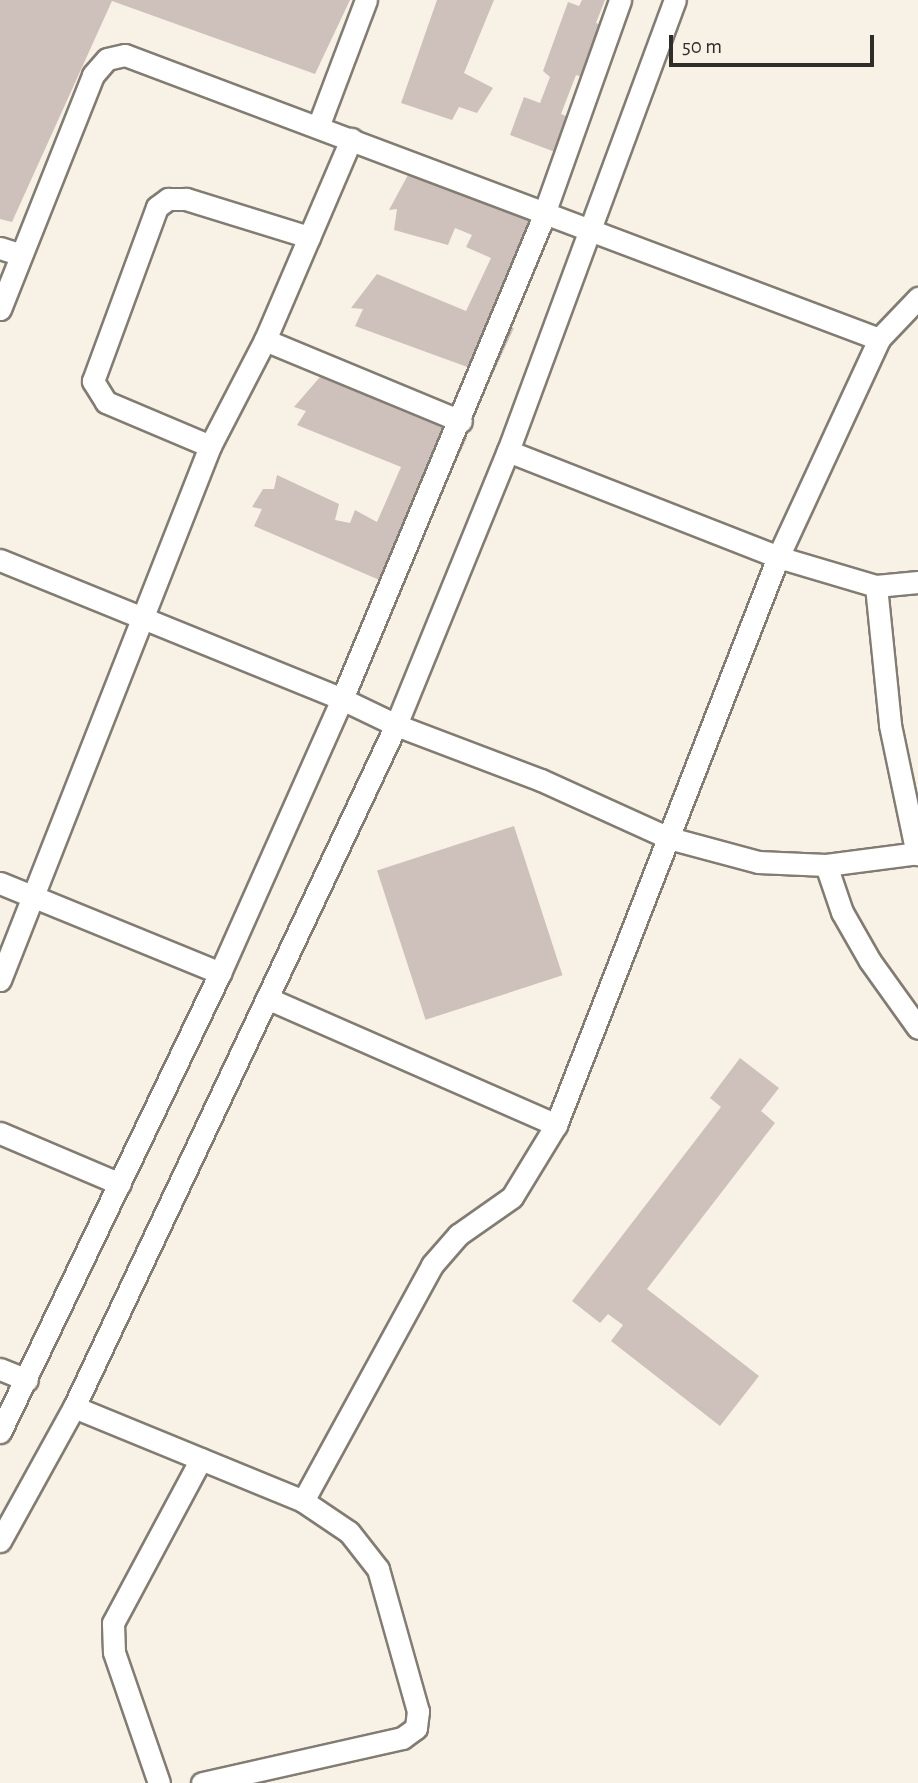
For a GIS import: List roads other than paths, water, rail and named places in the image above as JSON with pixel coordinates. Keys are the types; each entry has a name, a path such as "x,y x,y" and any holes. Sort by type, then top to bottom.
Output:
{"street":[{"path":"318,127 366,0"},
{"path":"0,1433 220,973 342,699 461,421 545,212 620,0"},
{"path":"0,1541 74,1407 396,725 508,451 674,0"},
{"path":"0,309 93,75 107,59 125,55 591,227 879,339"},
{"path":"0,980 35,898 210,446 265,340 351,139"},
{"path":"210,446 106,402 93,382 157,206 169,199 186,200 309,236"},
{"path":"0,248 21,255"},
{"path":"303,1502 432,1265 458,1235 512,1197 555,1125 778,557 879,339 918,298"},
{"path":"265,340 461,421"},
{"path":"508,451 778,557 876,586 918,582"},
{"path":"0,560 342,699 396,725 541,780 669,838 758,862 826,865 917,853 890,725 876,586"},
{"path":"826,865 842,912 870,961 918,1028"},
{"path":"0,883 220,973"},
{"path":"267,998 555,1125"},
{"path":"0,1133 120,1184"},
{"path":"0,1368 27,1380"},
{"path":"74,1407 303,1502 349,1532 378,1569 418,1711 416,1728 402,1738 202,1783"},
{"path":"159,1783 114,1652 113,1623 201,1459"}]}
